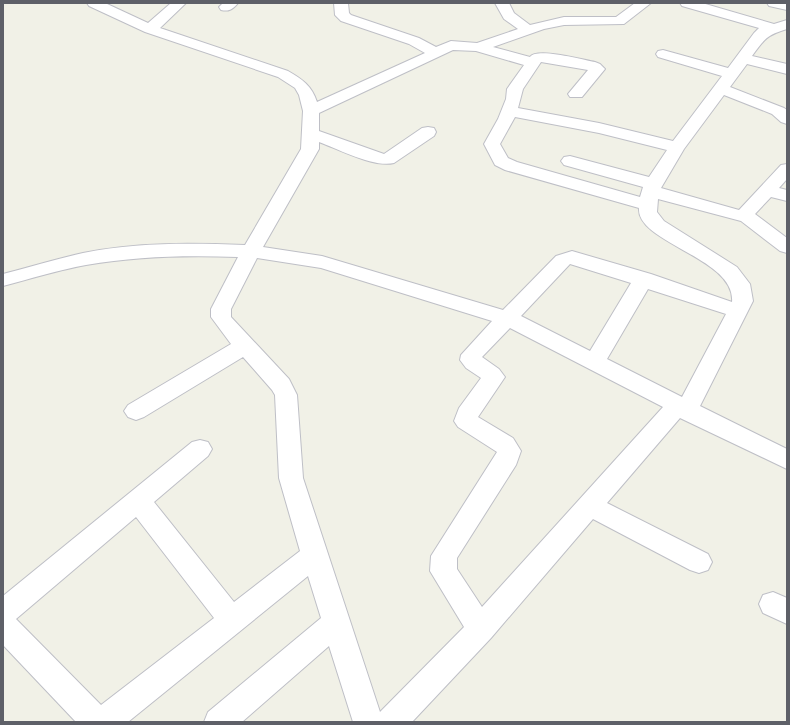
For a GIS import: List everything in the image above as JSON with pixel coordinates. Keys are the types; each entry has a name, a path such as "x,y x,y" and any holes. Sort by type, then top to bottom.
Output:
{"street":[{"path":"150,29 179,3"},
{"path":"341,3 342,15 346,18 414,41 437,53"},
{"path":"500,3 508,16 529,30"},
{"path":"477,47 529,30 564,21 619,21 644,3"},
{"path":"687,3 780,26"},
{"path":"774,3 787,6"},
{"path":"110,6 150,29 283,74 301,85 307,95 311,111 310,149 304,162 251,251 221,309 222,317 227,326 281,385 286,396 291,478 314,555 368,722"},
{"path":"391,722 481,628 589,505 682,408 738,311 743,301 742,289 739,281 730,271 657,225 650,218 651,193 677,147 759,36 780,26"},
{"path":"311,111 437,53 451,45 477,47 533,63"},
{"path":"663,54 732,74"},
{"path":"576,94 596,72 597,69 595,67 549,58 537,58 515,89 514,99 502,129 492,144 501,161 522,170 651,193 734,216 744,215 787,169"},
{"path":"744,58 787,69"},
{"path":"720,89 778,111 787,119"},
{"path":"509,111 599,128 677,147"},
{"path":"311,134 383,159 388,159 428,132"},
{"path":"570,161 651,193"},
{"path":"768,190 787,196"},
{"path":"744,215 787,247"},
{"path":"3,280 34,270 84,259 133,252 182,249 251,251 322,262 366,274 507,318 594,364 787,460"},
{"path":"481,628 443,571 444,556 507,458 509,450 505,445 466,421 466,414 494,377 490,372 474,365 471,360 472,355 555,268 569,257 576,257 738,311"},
{"path":"594,364 644,279"},
{"path":"136,411 245,346"},
{"path":"97,722 5,628 138,500 200,449"},
{"path":"138,500 232,620"},
{"path":"589,505 699,562"},
{"path":"104,722 314,555"},
{"path":"219,722 336,622"}]}
